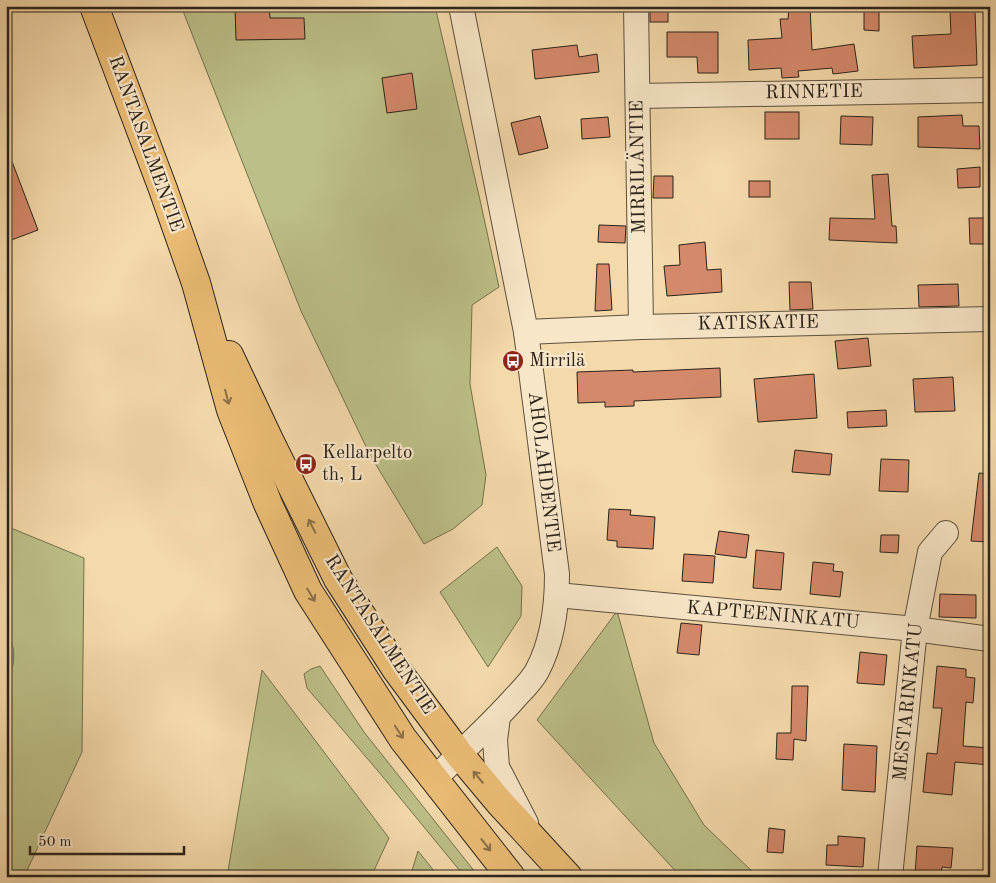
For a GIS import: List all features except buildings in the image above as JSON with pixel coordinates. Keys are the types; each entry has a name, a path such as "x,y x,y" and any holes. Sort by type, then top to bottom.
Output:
{"highway":[{"name":"RANTASALMENTIE","path":"94,6 196,283 231,410 268,504 308,591 403,739 511,877"},
{"name":"RANTASALMENTIE","path":"196,283 270,442 338,579 396,670 459,754 500,803 568,877"}],"street":[{"name":"AHOLAHDENTIE","path":"435,779 498,717 537,672 552,628 556,595 556,574 526,332 461,6"},
{"name":"MIRRILÄNTIE","path":"636,6 641,327"},
{"name":"RINNETIE","path":"638,96 990,90"},
{"name":"KATISKATIE","path":"526,332 641,327 990,319"},
{"name":"MESTARINKATU","path":"890,877 915,629 930,552 946,533"},
{"name":"KAPTEENINKATU","path":"556,595 915,629 990,639"},
{"path":"498,717 495,740 497,767 534,840"}],"green space":[{"path":"181,6 435,6 499,287 472,305 470,384 486,475 482,505 453,529 424,544 370,455 301,311"},
{"path":"6,526 84,558 82,752 24,877 6,877 6,689 13,667 14,653 6,631"},
{"path":"497,547 522,586 521,616 488,667 440,592"},
{"path":"617,611 654,743 704,825 758,877 681,877 537,720"},
{"path":"320,666 364,732 479,877 465,877 307,688 304,674"},
{"path":"262,670 389,838 371,877 227,877"},
{"path":"418,851 439,877 410,877"}],"shaded area":[{"path":"6,631 14,653 13,667 6,689"}],"place":[{"name":"Mirrilä","path":"513,361"},
{"name":"Kellarpelto th, L","path":"306,464"}]}
